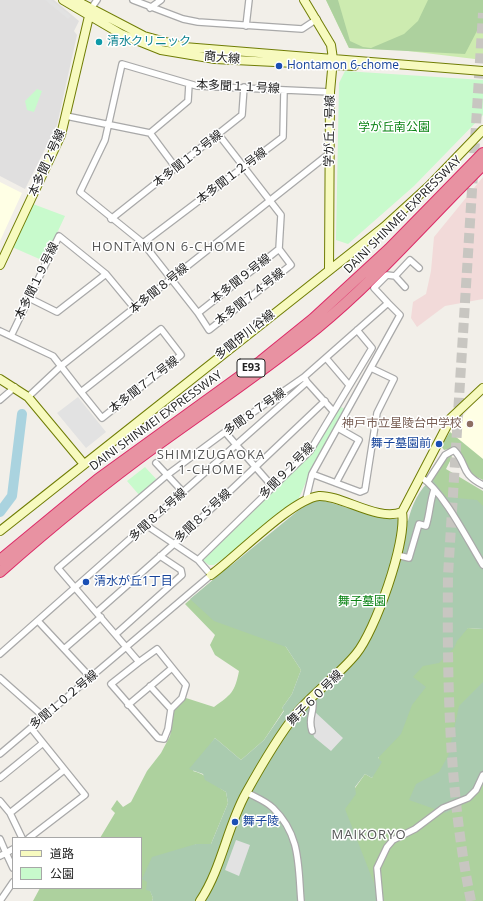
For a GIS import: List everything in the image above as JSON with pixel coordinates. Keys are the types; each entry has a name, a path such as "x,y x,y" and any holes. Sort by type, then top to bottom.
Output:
{"highway":[{"name":"DAINI SHINMEI EXPRESSWAY","path":"0,560 98,479 261,361 313,319 352,285 483,153"},
{"name":"DAINI SHINMEI EXPRESSWAY","path":"0,572 46,532 124,470 266,369 319,326 394,257 483,165"}],"street":[{"name":"商大線","path":"63,0 90,13"},
{"name":"商大線","path":"75,0 90,13 121,34 161,50 215,59 332,62 483,72"},
{"path":"90,13 97,0"},
{"path":"132,0 183,20 246,26 302,29 317,19"},
{"path":"150,8 161,0"},
{"path":"246,26 249,0"},
{"name":"学が丘１号線","path":"304,0 317,19 331,45 329,269"},
{"name":"本多聞２号線","path":"0,265 61,135 90,13"},
{"name":"本多聞１１号線","path":"170,279 143,244 80,192 105,140 110,124 122,64 189,84 330,92"},
{"path":"150,133 188,100 189,84"},
{"name":"本多聞１３号線","path":"111,218 219,135 242,115 244,88"},
{"name":"本多聞１２号線","path":"143,244 283,137 284,90"},
{"path":"66,116 150,133 176,168"},
{"name":"多聞伊川谷線","path":"0,531 83,463 384,227 410,204 483,130"},
{"name":"本多聞９号線","path":"198,313 279,249 281,215 219,135"},
{"name":"本多聞８号線","path":"28,397 61,366 135,309 170,279 270,202 330,153"},
{"name":"本多聞１９号線","path":"11,336 59,236 106,274 135,309"},
{"name":"本多聞７４号線","path":"198,313 209,330 291,265 279,249"},
{"path":"395,276 410,260 419,268"},
{"path":"29,298 57,312 106,274"},
{"path":"306,499 312,474 400,315 374,288 387,275 395,276 406,287"},
{"path":"170,279 198,313"},
{"name":"多聞８４号線","path":"0,654 236,446 306,380 326,358 388,303"},
{"name":"本多聞７７号線","path":"0,331 53,356 81,392 102,418 182,355 161,329 81,392"},
{"name":"多聞９２号線","path":"198,560 272,486 310,451 372,348 357,330"},
{"path":"326,358 349,385"},
{"path":"312,474 360,492 365,490 377,413 394,379 371,368"},
{"path":"0,379 15,387 28,397 83,463"},
{"path":"306,380 333,411"},
{"name":"多聞８７号線","path":"76,588 58,568 167,475 225,432 306,380"},
{"path":"0,400 15,387"},
{"path":"424,479 451,418 483,388"},
{"name":"多聞８５号線","path":"97,612 174,544 325,402"},
{"path":"336,483 359,440 338,428"},
{"path":"225,432 272,486"},
{"path":"127,647 271,525 306,499 322,496 365,510 397,515 402,512 424,479 445,455 454,450 458,454 466,474 483,485"},
{"path":"156,462 183,492"},
{"path":"424,479 434,490 483,565"},
{"path":"397,555 410,558 419,524 426,526 431,507 430,501 434,490"},
{"name":"舞子６０号線","path":"200,901 214,876 225,840 246,792 283,731 298,712 339,674 358,652 369,635 384,596 397,555 404,522 402,512"},
{"path":"146,525 198,560 211,575"},
{"path":"116,634 182,575 181,570 160,556"},
{"path":"76,588 139,662"},
{"path":"64,649 101,617"},
{"path":"38,621 90,678"},
{"name":"多聞１０２号線","path":"0,754 127,647"},
{"path":"157,649 172,668 186,685 182,698 171,709 168,729 164,739 158,738 111,684 157,649"},
{"path":"128,705 172,668"},
{"path":"0,678 44,717"},
{"path":"150,686 171,709"},
{"path":"312,698 313,708 309,718 312,731"},
{"path":"298,712 309,718"},
{"path":"30,837 85,795 31,728"},
{"path":"0,778 43,743"},
{"path":"10,813 64,770"},
{"path":"380,901 377,868 386,847 393,840 415,828 443,808 468,798 476,790 483,775"},
{"path":"246,792 272,808 291,832 295,842 301,901"},
{"path":"0,801 10,813 22,837"},
{"path":"0,839 12,866"},
{"path":"0,856 12,850"},
{"path":"0,901 12,883"}],"shaded area":[{"path":"0,0 54,0 79,21 74,31 77,35 57,125 25,189 0,176"},
{"path":"45,0 51,0 71,16 68,19"},
{"path":"483,177 483,299 445,306 417,327 411,318 413,302 426,294 431,271 434,237"},
{"path":"0,182 22,193 0,241"},
{"name":"神戸市立星陵台中学校","path":"483,396 483,461 450,432 473,404"},
{"path":"78,397 106,432 86,448 57,413"},
{"path":"315,712 343,738 331,751 314,737 311,723"},
{"path":"236,840 250,845 239,876 225,870"}],"green space":[{"path":"326,0 483,0 483,60 400,50 349,48"},
{"path":"326,0 338,0 350,41 363,47 371,48 404,34 418,21 428,0 483,0 483,30 478,29 465,54 349,48"},
{"name":"学が丘南公園","path":"345,71 483,80 483,115 414,186 348,244 336,240 339,83"},
{"path":"37,89 42,91 34,112 27,110 25,101"},
{"path":"33,204 65,216 44,261 12,247"},
{"path":"339,406 345,409 312,468 299,498 229,555 214,565 209,565 202,560 292,472"},
{"path":"450,432 483,459 483,480 470,474 454,448 444,450 441,446"},
{"path":"450,454 452,457 446,469 483,491 483,593 432,479 444,458"},
{"path":"145,467 158,481 140,496 127,481"},
{"name":"舞子墓園","path":"432,479 446,497 477,500 483,506 483,629 468,628 457,641 454,648 439,663 423,666 413,677 426,687 412,705 401,734 378,758 382,762 372,778 365,774 355,787 356,794 345,809 381,901 152,901 153,898 150,891 146,890 147,882 142,879 152,857 196,844 211,844 228,803 226,792 205,780 203,774 189,769 215,738 241,760 264,740 284,711 282,708 292,694 301,670 286,647 214,621 190,599 300,509 312,502 321,500 373,515 408,521 417,498 423,488"},
{"path":"230,565 245,614 286,647 301,670 292,694 282,708 284,710 264,740 241,760 215,738 193,771 206,777 226,792 228,803 211,844 196,844 147,882 153,898 152,901 33,901 39,889 142,889 142,837 101,837 115,813 111,809 117,800 123,807 131,802 147,771 161,753 170,736 174,710 186,698 214,707 225,699 234,688 239,671 215,655 210,645 215,635 185,604"},
{"path":"468,628 483,629 483,901 202,901 355,788 365,774 372,778 406,672 455,632"},
{"path":"483,682 483,782 472,800 446,813 409,800 416,784 439,772 448,756 459,706"}],"waterway":[{"path":"0,512 12,496 22,414"}],"tunnel":[{"path":"471,901 458,820 451,739 448,657 448,575 483,13"}],"place":[{"name":"清水クリニック","path":"99,42"},
{"name":"Hontamon 6-chome","path":"279,66"},
{"name":"神戸市立星陵台中学校","path":"470,424"},
{"name":"舞子墓園前","path":"439,444"},
{"name":"清水が丘1丁目","path":"86,582"},
{"name":"舞子陵","path":"235,822"}],"district":[{"name":"HONTAMON 6-CHOME","path":"169,247"},
{"name":"SHIMIZUGAOKA 1-CHOME","path":"211,462"},
{"name":"MAIKORYO","path":"369,835"}]}
